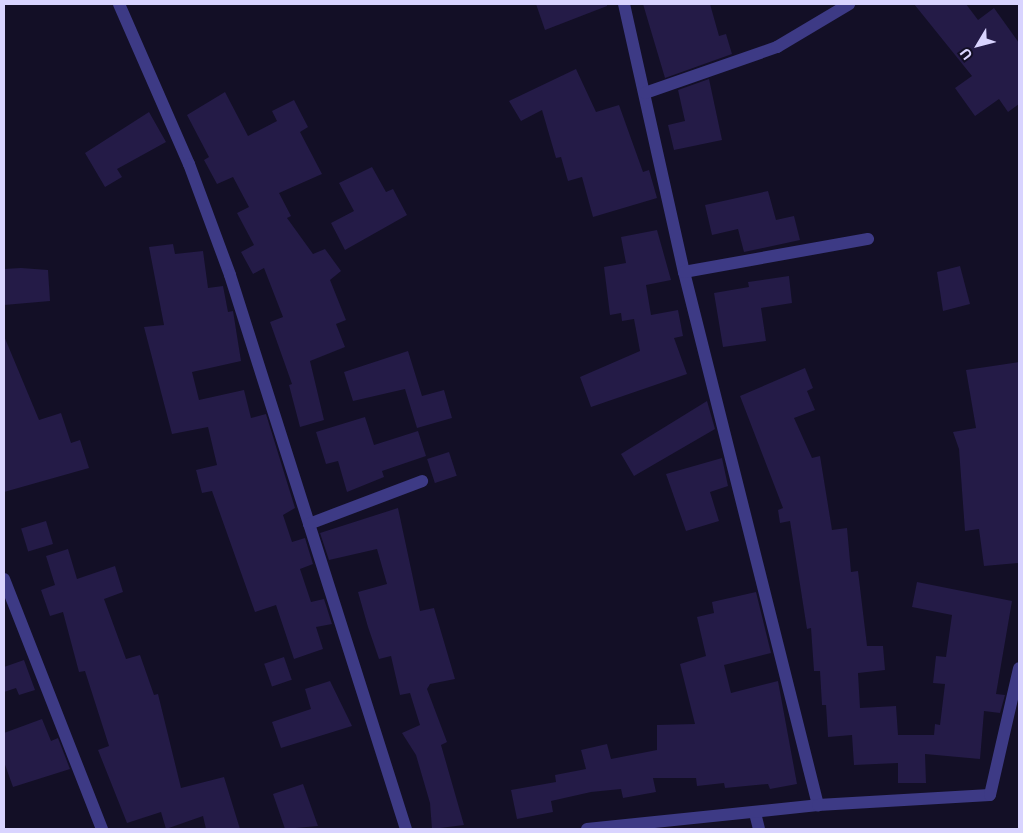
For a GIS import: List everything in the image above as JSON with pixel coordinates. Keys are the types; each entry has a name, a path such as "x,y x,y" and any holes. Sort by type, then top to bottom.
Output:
{"street":[{"path":"119,4 220,247 406,829"},
{"path":"624,4 684,272 818,805"},
{"path":"645,93 778,48 849,4"},
{"path":"684,272 868,239"},
{"path":"309,524 422,481"},
{"path":"4,579 102,829"},
{"path":"586,829 818,805 990,795 1019,668"},
{"path":"755,813 760,829"}],"building":[{"path":"536,4 607,4 607,6 545,30"},
{"path":"643,4 710,4 719,36 726,34 732,54 665,78"},
{"path":"914,4 966,4 978,20 994,8 1019,43 1019,104 1008,112 999,99 975,116 955,88 972,76"},
{"path":"576,69 596,112 619,105 643,172 649,170 657,198 593,217 582,177 568,181 561,157 556,158 542,110 521,121 509,101"},
{"path":"709,79 722,140 674,150 668,125 685,121 678,90"},
{"path":"225,92 248,136 277,121 272,111 294,100 308,127 300,132 322,174 279,193 291,216 287,218 313,254 325,249 341,271 330,280 346,320 336,324 345,347 310,361 324,420 300,427 289,385 292,384 270,322 283,317 264,268 253,274 241,252 254,245 237,213 249,207 233,177 217,184 204,160 209,157 187,115"},
{"path":"149,112 166,142 117,169 122,177 105,187 85,153"},
{"path":"372,167 386,192 393,189 407,215 345,250 331,223 354,211 339,183"},
{"path":"768,191 776,220 794,216 800,240 744,252 738,229 712,235 705,205"},
{"path":"657,230 671,280 646,285 651,315 678,310 683,336 674,338 687,374 591,407 580,377 640,351 634,319 622,321 621,313 610,315 604,267 626,263 621,237"},
{"path":"173,244 175,254 203,251 208,288 223,286 228,312 233,311 241,361 192,372 199,400 244,390 251,418 266,414 295,508 283,515 292,542 305,538 313,564 300,569 311,602 324,599 332,624 316,627 323,649 294,659 276,605 255,612 212,491 202,493 196,470 217,465 208,427 172,434 144,327 164,325 149,247"},
{"path":"960,266 970,304 943,311 937,272"},
{"path":"4,269 48,270 50,301 4,305"},
{"path":"789,276 792,303 761,308 766,341 723,347 714,293 749,287 748,282"},
{"path":"4,336 39,420 61,413 71,443 80,440 89,468 4,492"},
{"path":"408,351 422,396 444,390 452,418 417,428 405,389 353,401 344,372"},
{"path":"1019,362 1019,563 984,566 979,529 965,531 959,449 953,432 976,428 966,370"},
{"path":"805,368 813,388 807,391 815,410 794,418 812,458 820,456 832,530 847,528 851,572 858,571 867,646 883,646 885,670 858,673 860,708 896,706 898,735 934,735 935,724 940,725 945,684 933,683 936,656 946,657 952,615 912,607 917,582 1012,601 996,694 1005,695 1000,713 984,711 980,759 925,754 926,783 898,783 898,763 854,765 852,735 828,737 826,705 822,705 820,671 814,671 811,628 807,629 790,521 780,523 778,510 783,508 740,396"},
{"path":"707,401 715,429 634,476 621,454"},
{"path":"365,417 374,445 418,431 426,456 382,471 384,477 347,492 338,461 326,464 316,432"},
{"path":"449,452 457,476 435,483 427,459"},
{"path":"722,458 728,486 710,492 719,521 686,531 666,474"},
{"path":"398,508 420,611 434,608 455,679 430,684 427,689 447,742 441,745 464,825 432,829 430,803 416,755 402,733 420,725 410,693 400,695 391,656 379,659 368,627 358,592 387,584 377,549 329,560 320,533"},
{"path":"46,521 53,544 28,552 21,529"},
{"path":"68,549 77,579 115,566 123,592 104,599 126,659 140,655 154,695 158,694 181,788 224,777 240,829 206,829 203,816 166,829 161,812 127,823 98,750 109,746 85,671 79,672 63,612 50,616 41,590 55,585 46,556"},
{"path":"756,592 771,653 724,665 731,693 778,681 797,784 770,789 768,784 725,788 724,783 697,786 696,778 653,778 656,792 623,798 621,789 591,792 551,801 553,812 517,819 511,790 556,782 555,775 586,769 581,750 607,744 611,759 657,750 657,725 695,724 680,664 706,656 697,617 714,613 712,602"},
{"path":"284,657 292,680 272,687 264,664"},
{"path":"24,660 35,690 19,695 16,688 4,692 4,667"},
{"path":"330,681 352,726 281,748 272,722 311,709 305,689"},
{"path":"42,719 51,741 58,738 70,769 13,787 4,762 4,733"},
{"path":"303,784 318,826 285,829 273,794"}]}
